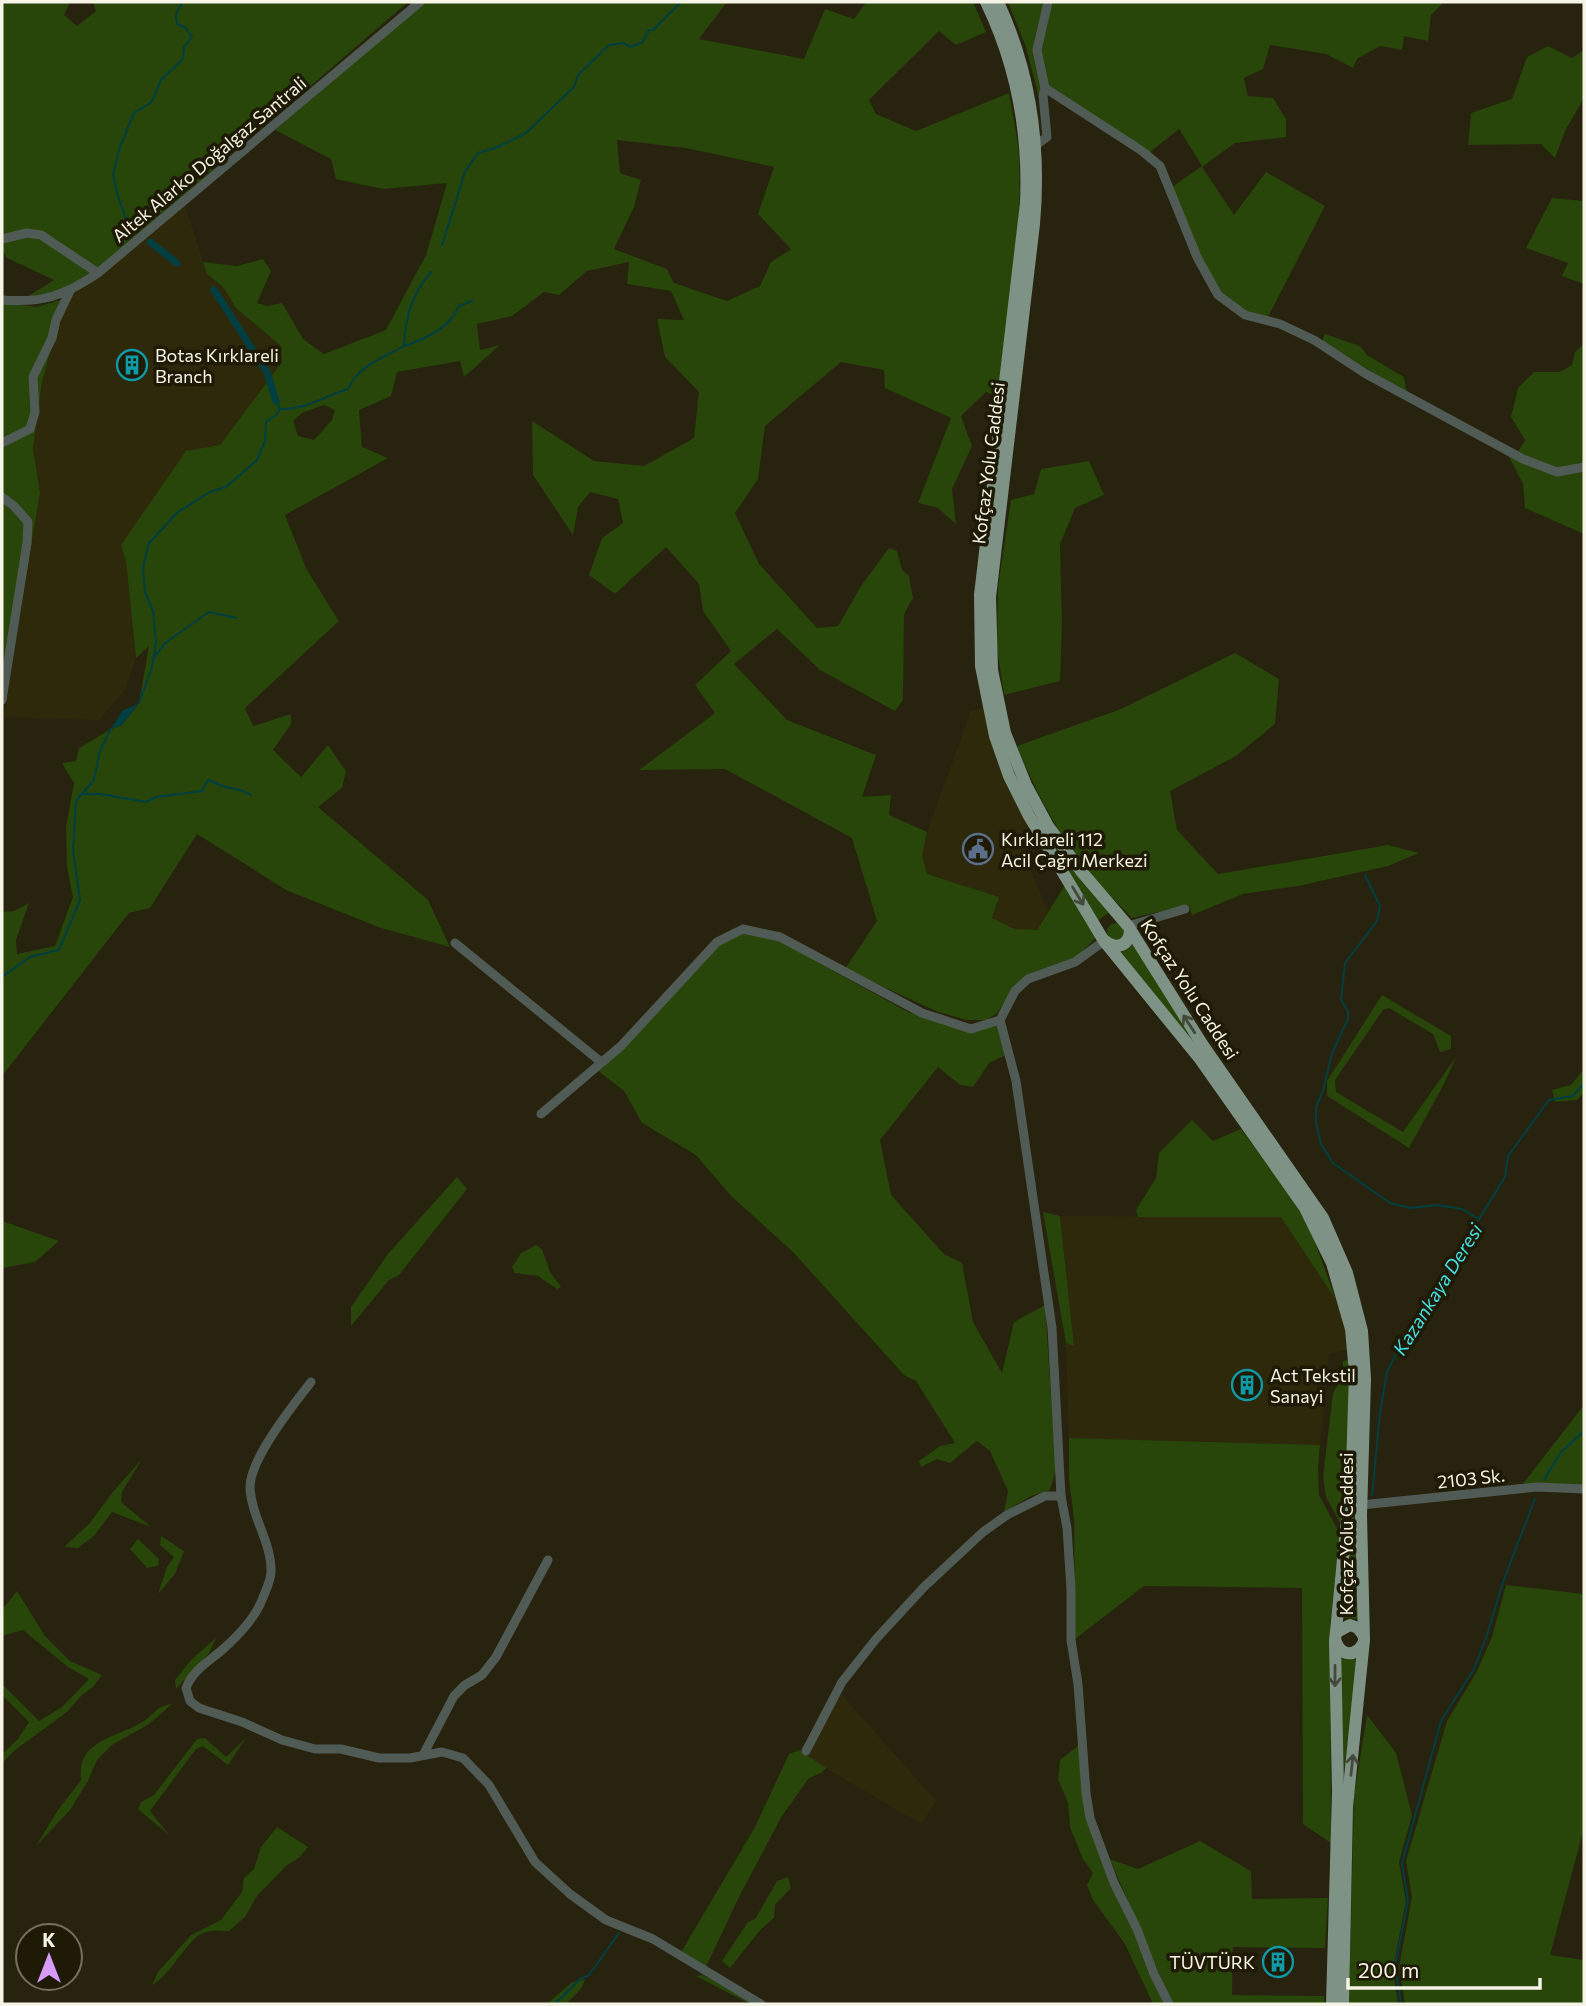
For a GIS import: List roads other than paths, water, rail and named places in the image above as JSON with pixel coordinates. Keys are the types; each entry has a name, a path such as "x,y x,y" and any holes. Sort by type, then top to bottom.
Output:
{"main road":[{"name":"Kofçaz Yolu Caddesi","path":"986,2 1006,48 1017,90 1025,136 1027,179 980,595 981,666 989,715 1009,776 1029,816 1103,939 1200,1059 1299,1200 1323,1242 1338,1278 1350,1329 1355,1373 1352,1467 1336,1637 1338,1792 1332,2004"},
{"name":"Kofçaz Yolu Caddesi","path":"998,2 1011,32 1028,86 1036,145 1037,187 990,597 992,670 1009,746 1036,806 1067,853 1126,926 1202,1044 1312,1200 1337,1246 1358,1310 1365,1358 1363,1640 1348,1807 1343,2004"},
{"path":"1107,921 1126,926 1128,940 1121,946 1112,946 1103,939 1102,929 1107,921"},
{"path":"1350,1625 1358,1628 1363,1640 1358,1651 1349,1654 1340,1650 1336,1637 1350,1625"}],"street":[{"name":"Altek Alarko Doğalgaz Santrali","path":"2,300 35,301 70,291 98,274 420,2"},
{"path":"1036,145 1047,137 1045,88 1037,50 1048,2"},
{"path":"1045,88 1142,151 1160,166 1197,257 1218,295 1245,315 1280,324 1314,340 1405,397 1523,459 1557,472 1584,467"},
{"path":"2,239 27,233 41,235 98,274"},
{"path":"2,443 30,429 35,412 33,377 70,291"},
{"path":"2,497 28,522 2,699"},
{"path":"1126,926 1185,909"},
{"path":"541,1114 621,1046 717,942 743,929 780,937 922,1013 971,1029 1000,1020"},
{"path":"1103,939 1075,962 1028,979 1015,991 1000,1020 1016,1081 1052,1328 1061,1496 1068,1540 1071,1640 1078,1684 1090,1818 1114,1883 1169,2004"},
{"path":"455,943 601,1062"},
{"path":"311,1382 264,1449 252,1475 250,1487 253,1504 272,1572 261,1604 246,1627 193,1675 186,1688 187,1695 200,1708 242,1722 282,1740 315,1749 341,1749 380,1758 442,1752 463,1758 489,1785 535,1863 570,1894 606,1920 653,1939 761,2004"},
{"name":"2103 Sk.","path":"1362,1505 1537,1487 1584,1489"},
{"path":"806,1751 842,1682 876,1639 924,1587 982,1532 1007,1515 1045,1496 1061,1496"},
{"path":"423,1755 454,1696 482,1675 496,1657 548,1560"}],"water":[{"path":"139,703 122,725 111,729 122,711"}],"waterway":[{"path":"138,232 128,225 113,175 120,147 134,113 152,102 161,80 183,59 184,47 192,37 185,27 178,25 176,19 183,2"},
{"name":"Kazankaya Deresi","path":"442,245 465,172 478,153 498,147 526,133 574,87 578,75 609,45 624,43 630,47 643,42 649,30 653,30 681,2"},
{"path":"150,242 177,263"},
{"path":"139,703 152,667 156,642 153,611 145,592 143,568 149,543 178,512 210,492 226,487 257,460 265,441 266,422 280,409 306,405 348,389 365,368 404,346 411,306 419,288 431,272"},
{"path":"214,290 267,372 276,401"},
{"path":"405,346 437,331 450,321 459,306 472,301"},
{"path":"276,401 280,409"},
{"path":"154,658 165,643 209,612 236,618"},
{"path":"2,977 30,957 59,950 80,900 73,850 76,801 94,780 100,751 111,729"},
{"path":"83,794 100,794 146,802 156,797 202,791 208,780 251,795"},
{"path":"1365,875 1380,906 1377,921 1345,963 1341,1000 1348,1011 1348,1019 1332,1053 1323,1091 1316,1107 1316,1124 1321,1144 1333,1163 1390,1203 1410,1208 1437,1205 1462,1209 1477,1218"},
{"name":"Kazankaya Deresi","path":"1372,1496 1387,1372 1410,1326 1436,1297 1453,1261 1505,1177 1508,1156 1549,1100 1573,1096 1584,1083"},
{"path":"1544,1480 1561,1452 1584,1431"},
{"path":"1401,2004 1395,1966 1408,1901 1402,1863 1441,1721 1474,1669 1535,1499"},
{"path":"555,2004 580,1979 589,1975 619,1933"}],"place":[{"name":"Botas Kırklareli Branch","path":"132,365"},
{"name":"Kırklareli 112 Acil Çağrı Merkezi","path":"978,849"},
{"name":"Act Tekstil Sanayi","path":"1247,1385"},
{"name":"TÜVTÜRK","path":"1278,1962"}]}
